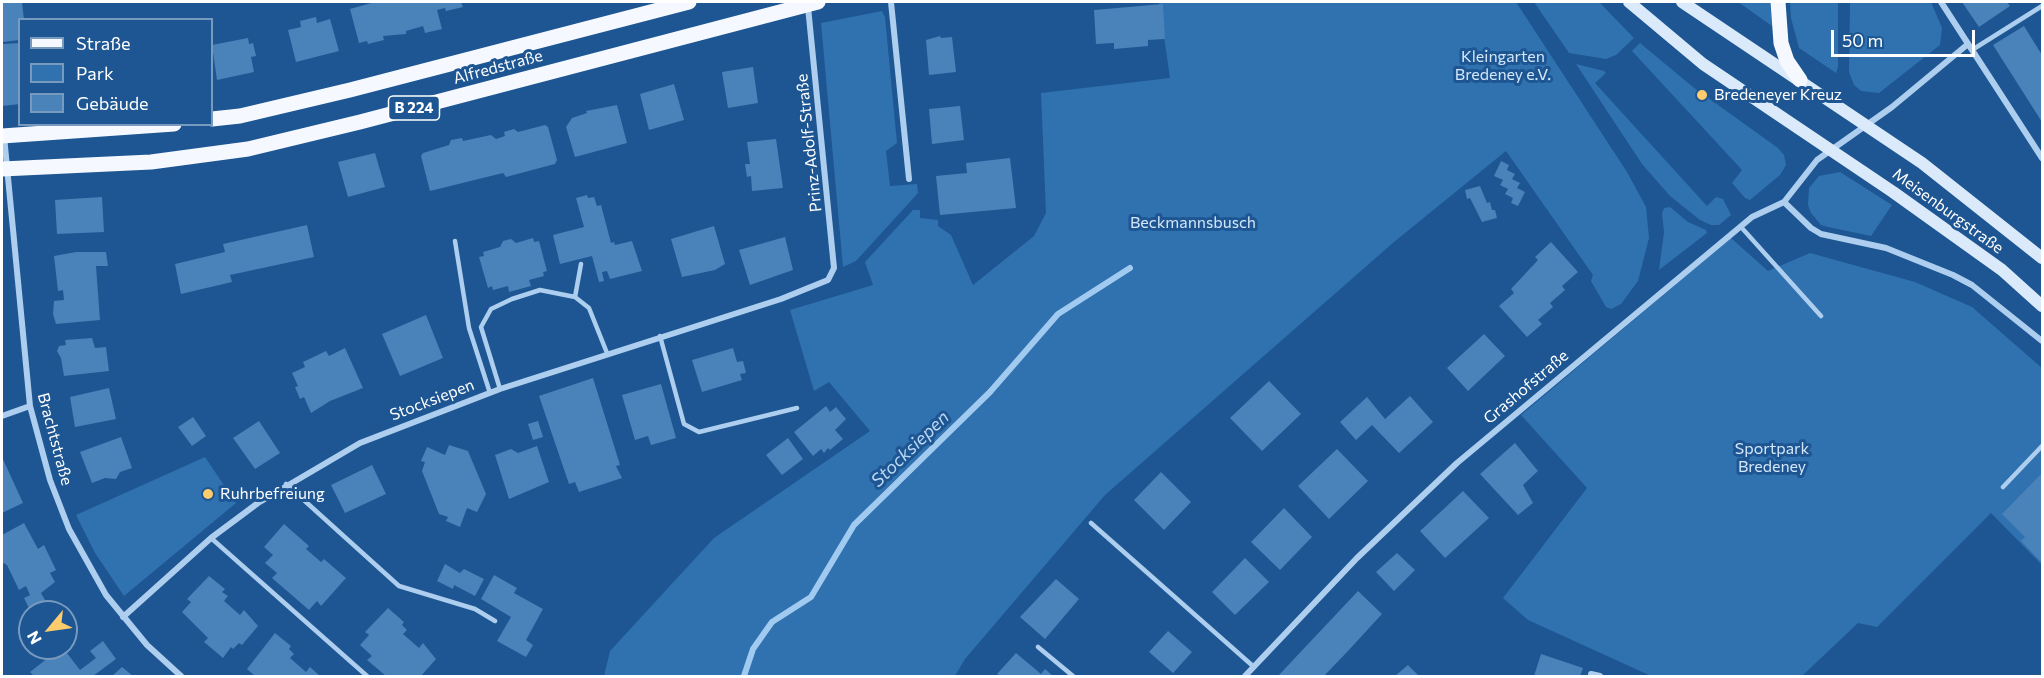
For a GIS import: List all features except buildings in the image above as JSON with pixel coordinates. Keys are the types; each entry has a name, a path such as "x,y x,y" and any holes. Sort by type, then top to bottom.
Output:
{"main road":[{"name":"Alfredstraße","path":"213,119 240,116 350,90 689,2"},
{"name":"Alfredstraße","path":"4,169 151,162 248,149 383,116 811,2"},
{"name":"Meisenburgstraße","path":"1629,2 1703,63 1831,149 2002,270 2043,306"},
{"name":"Meisenburgstraße","path":"1682,2 1922,163 2043,258"},
{"path":"1778,2 1781,43 1787,61 1800,80"},
{"path":"3,136 146,126"}],"street":[{"name":"Prinz-Adolf-Straße","path":"811,2 834,268 828,280"},
{"path":"891,2 909,179"},
{"path":"1941,2 2043,158"},
{"path":"1831,149 1892,107 1970,47"},
{"path":"3,136 4,169"},
{"name":"Grashofstraße","path":"1245,676 1356,558 1457,463 1752,217 1784,202 1817,160 1831,149"},
{"name":"Brachtstraße","path":"4,169 30,406 50,480 69,529 85,560 123,617 181,676"},
{"path":"1784,202 1811,228 1821,234 1886,248 1972,285 2043,341"},
{"name":"Stocksiepen","path":"123,617 211,538 286,484 360,443 500,389 781,299 828,280"},
{"path":"2,416 30,406"},
{"path":"1592,674 1600,676"}],"lane":[{"path":"1970,47 2043,6"},
{"path":"1741,227 1821,316"},
{"path":"455,241 469,328 490,393"},
{"path":"575,297 581,264"},
{"path":"500,389 481,327 491,309 540,290 575,297 589,308 607,353"},
{"path":"660,336 684,424 699,432 797,408"},
{"path":"2003,487 2043,446"},
{"path":"286,484 399,586 475,609 495,621"},
{"path":"1092,523 1254,667"},
{"path":"211,538 367,676"},
{"path":"1038,647 1072,676"}],"green space":[{"name":"Beckmannsbusch","path":"1159,2 1516,2 1627,172 1646,207 1649,238 1638,281 1621,304 1611,309 1606,307 1591,281 1593,275 1506,151 1394,242 1105,495 965,659 955,676 604,676 610,651 714,538 870,431 829,382 814,391 790,310 873,285 865,262 913,210 920,210 920,218 938,220 938,226 951,235 973,285 1034,236 1046,213 1041,93 1170,78"},
{"path":"1534,2 1599,2 1634,38 1616,55 1606,59 1569,53"},
{"path":"1738,2 1770,2 1772,26"},
{"path":"1790,2 1838,2 1838,67 1836,73 1799,48 1791,18"},
{"path":"1850,2 1931,2 1942,28 1940,45 1879,93 1861,91 1854,85 1849,72"},
{"path":"882,11 885,17 897,143 886,151 890,186 917,184 918,193 856,261 843,267 821,23"},
{"path":"1640,43 1693,87 1778,148 1784,155 1786,165 1780,175 1750,200 1745,198 1732,183 1742,170 1632,51"},
{"path":"1576,64 1604,71 1606,73 1595,83 1707,206 1716,197 1723,199 1731,215 1719,225 1711,225 1700,220 1670,196 1642,164"},
{"path":"1840,172 1892,205 1871,236 1821,225 1811,213 1808,205 1809,188 1819,176"},
{"path":"1670,207 1688,222 1706,230 1707,233 1659,270 1664,232 1662,214 1664,208"},
{"name":"Sportpark Bredeney","path":"1731,238 1768,271 1810,253 1915,282 1972,307 2042,368 2042,565 1991,513 1877,627 1858,623 1802,676 1651,676 1528,620 1503,598 1587,488 1521,415"},
{"path":"205,457 236,503 124,596 95,553 76,515"}],"waterway":[{"name":"Stocksiepen","path":"744,676 753,649 772,622 811,597 854,525 990,392 1058,314 1130,268"}],"place":[{"name":"Bredeneyer Kreuz","path":"1702,95"},
{"name":"Ruhrbefreiung","path":"208,494"}],"park label":[{"name":"Kleingarten Bredeney e.V.","path":"1503,66"}]}
